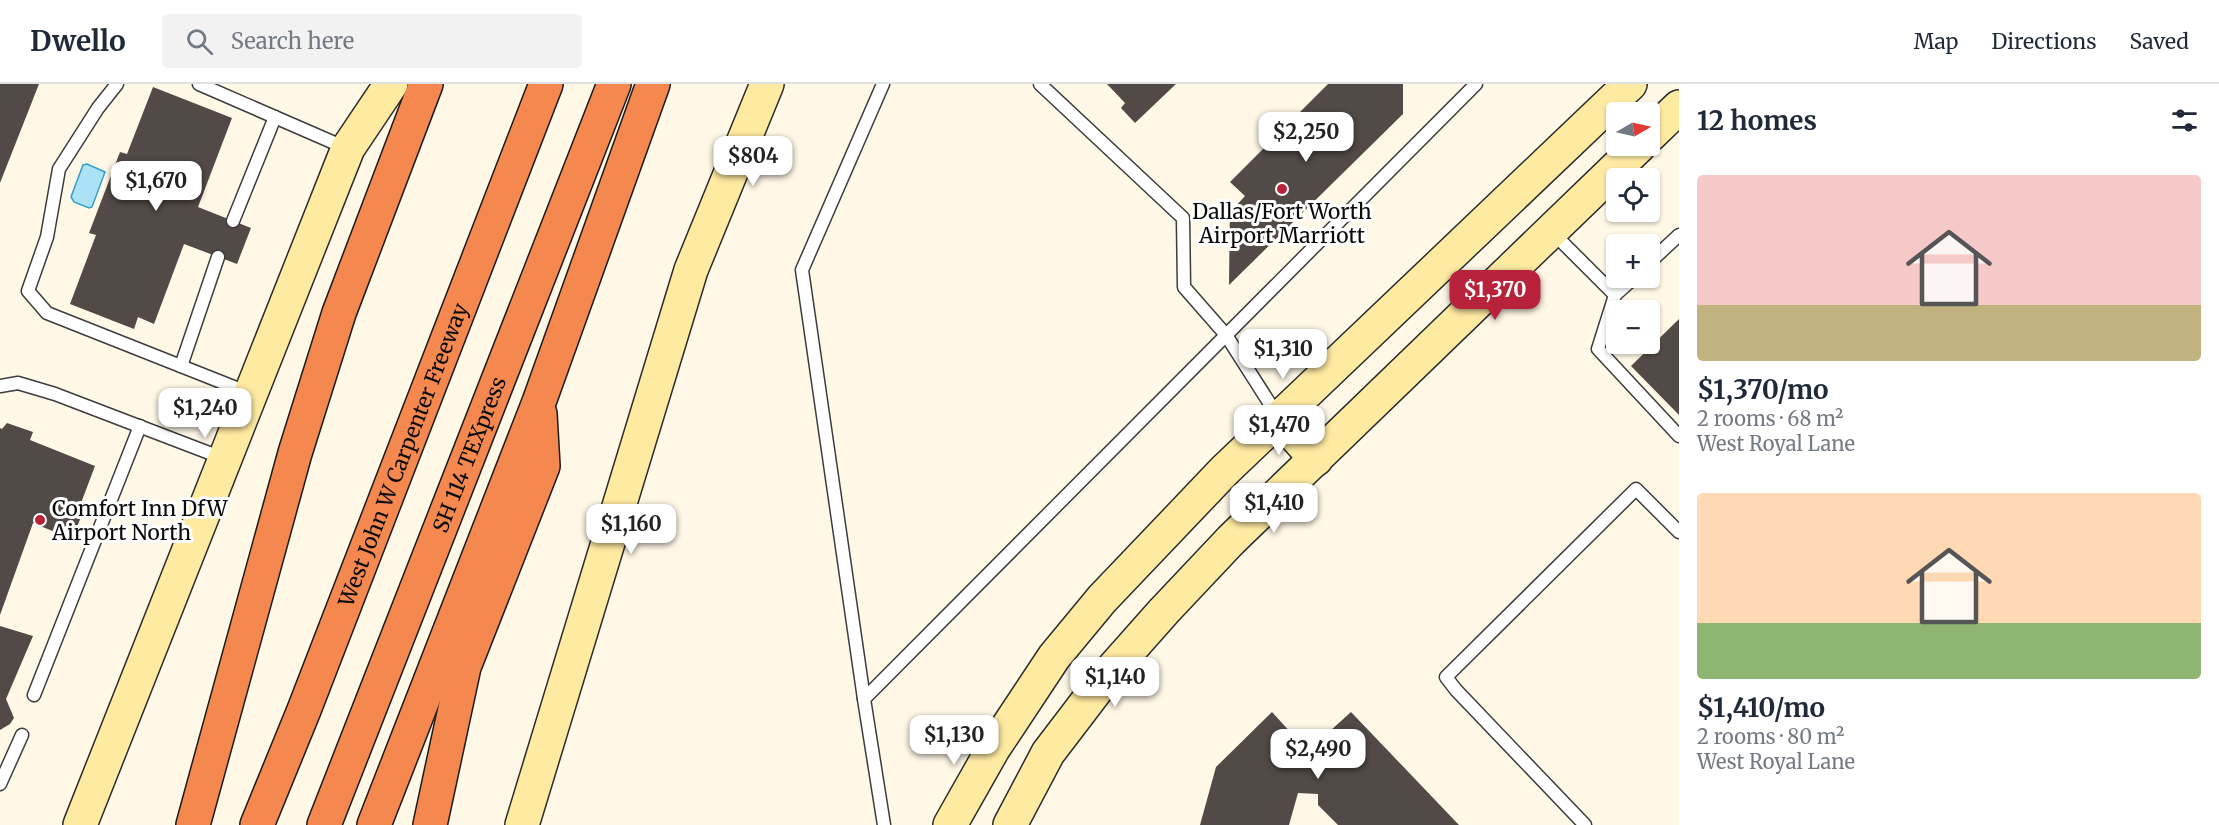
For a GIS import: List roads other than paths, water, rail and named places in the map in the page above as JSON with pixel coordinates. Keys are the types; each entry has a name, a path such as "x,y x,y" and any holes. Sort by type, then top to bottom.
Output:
{"highway":[{"path":"193,825 295,453 336,323 426,84"},
{"name":"West John W Carpenter Freeway","path":"257,825 304,710 546,84"},
{"name":"SH 114 TEXpress","path":"324,825 614,84"},
{"path":"374,825 539,402 653,84"},
{"path":"430,825 464,667 543,466 539,402"}],"main road":[{"path":"80,825 348,148 391,84"},
{"path":"522,825 692,270 768,84"},
{"path":"950,825 993,749 1054,657 1102,599 1163,534 1280,418 1630,84"},
{"path":"1660,125 1679,107"},
{"path":"1010,825 1048,753 1109,673 1231,540 1630,156"},
{"path":"1280,418 1316,459"}],"lane":[{"path":"117,84 98,108 59,169 47,237 28,291 47,313 250,393"},
{"path":"199,84 348,148"},
{"path":"884,84 802,270 864,699 885,825"},
{"path":"1040,84 1183,218 1184,287 1226,335 1280,418"},
{"path":"864,699 1476,84"},
{"path":"233,221 275,117"},
{"path":"1551,231 1615,295"},
{"path":"1660,253 1679,235"},
{"path":"181,366 218,257"},
{"path":"1623,288 1615,295 1598,349 1679,436"},
{"path":"0,386 18,383 55,394 225,459"},
{"path":"34,694 140,426"},
{"path":"1586,825 1446,677 1636,489 1679,532"},
{"path":"0,784 22,735"}],"water":[{"path":"87,164 105,172 92,207 89,208 74,202 71,197 83,165"}],"place":[{"name":"Dallas/Fort Worth Airport Marriott","path":"1282,189"},
{"name":"Comfort Inn DfW Airport North","path":"40,520"}]}
